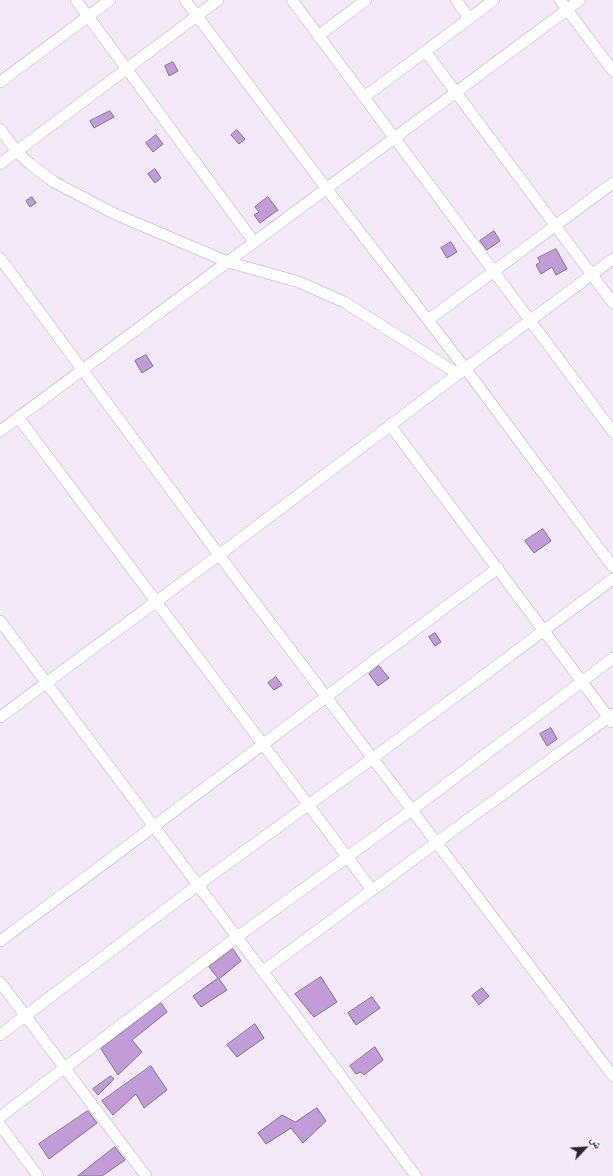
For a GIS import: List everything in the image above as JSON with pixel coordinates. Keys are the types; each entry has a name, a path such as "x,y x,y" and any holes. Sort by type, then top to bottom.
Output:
{"street":[{"path":"76,0 254,242"},
{"path":"0,82 110,0"},
{"path":"185,0 326,188 428,320 462,371 613,567"},
{"path":"0,164 218,0"},
{"path":"292,0 613,432"},
{"path":"318,36 366,0"},
{"path":"456,0 469,18"},
{"path":"364,97 494,0"},
{"path":"560,0 613,71"},
{"path":"0,431 580,0"},
{"path":"425,51 613,303"},
{"path":"0,129 17,152 54,182 115,214 228,262 299,282 344,302 462,371"},
{"path":"428,320 613,183"},
{"path":"0,258 219,555 613,1076"},
{"path":"0,717 219,555 613,258"},
{"path":"18,417 372,890"},
{"path":"263,971 437,842 612,718 582,682 390,425"},
{"path":"0,941 155,827 326,696 498,568"},
{"path":"0,1035 198,885 373,758 613,579"},
{"path":"0,621 416,1176"},
{"path":"0,1117 237,937 412,810 613,658"},
{"path":"0,982 146,1176"},
{"path":"0,1125 38,1176"}],"building":[{"path":"173,62 178,71 169,76 165,66"},
{"path":"110,111 114,117 94,128 90,121"},
{"path":"237,130 245,139 239,144 231,135"},
{"path":"156,135 163,144 153,152 146,143"},
{"path":"155,169 161,178 155,183 148,174"},
{"path":"32,197 36,203 30,207 26,201"},
{"path":"268,197 278,210 260,223 254,215 259,212 255,207"},
{"path":"494,231 500,241 487,250 480,241"},
{"path":"451,242 457,252 447,258 441,248"},
{"path":"556,249 567,269 556,275 552,267 541,274 536,265 540,262 538,258"},
{"path":"146,355 153,366 142,373 135,361"},
{"path":"543,529 551,541 534,553 525,541"},
{"path":"435,633 441,642 435,646 429,637"},
{"path":"379,666 389,678 378,686 369,674"},
{"path":"276,677 282,685 274,690 268,683"},
{"path":"551,728 557,739 547,746 540,734"},
{"path":"233,949 241,961 219,979 227,990 201,1007 193,996 218,978 209,967"},
{"path":"321,977 337,1002 314,1017 295,994"},
{"path":"482,988 489,996 479,1005 472,996"},
{"path":"372,997 380,1008 356,1025 348,1013"},
{"path":"161,1003 167,1012 132,1040 142,1052 118,1075 101,1049"},
{"path":"255,1024 264,1038 237,1057 227,1045"},
{"path":"375,1047 383,1060 364,1075 361,1072 356,1074 350,1066"},
{"path":"151,1066 167,1090 144,1108 136,1094 113,1115 102,1101"},
{"path":"111,1076 114,1079 98,1095 93,1089"},
{"path":"317,1108 326,1121 303,1143 291,1128 266,1144 258,1133 282,1115 295,1122"},
{"path":"88,1111 97,1123 49,1159 39,1144"},
{"path":"115,1147 125,1160 102,1176 78,1176"}]}
